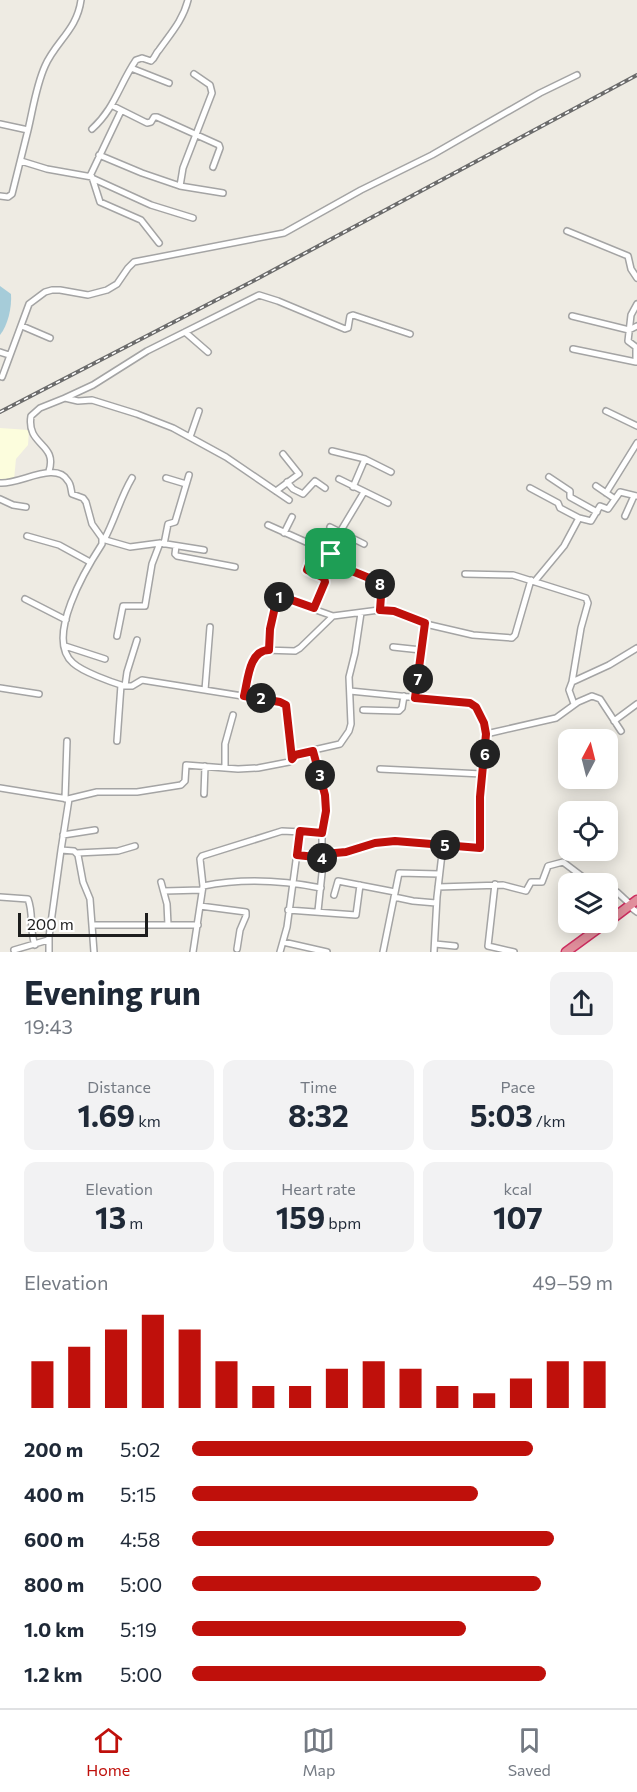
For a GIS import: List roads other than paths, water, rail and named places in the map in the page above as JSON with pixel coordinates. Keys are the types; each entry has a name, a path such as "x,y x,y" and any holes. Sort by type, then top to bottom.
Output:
{"highway":[{"path":"618,915 634,906"},
{"path":"566,952 592,933"}],"street":[{"path":"0,196 8,197 12,194 45,66 72,26 79,12 81,0"},
{"path":"92,129 112,106 131,68 139,58 151,61 170,38 180,22 188,0"},
{"path":"131,68 169,83"},
{"path":"180,186 183,168 212,93 210,85 194,74"},
{"path":"2,376 22,326 25,311 29,304 48,291 94,294 117,285 134,262 284,233 577,75"},
{"path":"112,106 147,123 157,117 220,146 213,167"},
{"path":"121,111 99,155 92,177 95,190 100,202 141,220 159,243"},
{"path":"0,124 28,130"},
{"path":"99,155 142,174 180,186 223,193"},
{"path":"21,161 92,177 151,205 192,218"},
{"path":"567,231 628,256 631,269 637,278"},
{"path":"49,471 51,455 36,439 30,421 34,412 93,385 147,351 259,295 345,329 348,327 350,316 353,315 410,334"},
{"path":"636,370 637,348 629,344 629,330 631,315 637,304"},
{"path":"573,316 629,330 637,326"},
{"path":"22,326 50,338"},
{"path":"185,332 208,352"},
{"path":"573,349 635,362"},
{"path":"0,352 9,355"},
{"path":"64,398 99,403 146,418 190,437 243,467 289,500"},
{"path":"190,437 199,411"},
{"path":"606,411 637,426"},
{"path":"606,493 637,443"},
{"path":"332,450 365,459 391,472"},
{"path":"276,491 298,475 299,471 283,454"},
{"path":"353,487 365,459"},
{"path":"0,483 14,482 49,471 66,477 72,494 85,500 92,524 103,540 130,547 162,544 204,550"},
{"path":"117,636 123,606 145,606 152,564 168,525 175,522 189,475"},
{"path":"549,477 570,491 570,497 597,512"},
{"path":"132,478 125,489 112,526 74,593 66,620 67,654 73,664 123,686 132,686 140,680 280,702 286,705 292,759"},
{"path":"166,478 186,484"},
{"path":"339,479 388,503"},
{"path":"287,482 293,489 303,494 315,481 325,488"},
{"path":"596,486 615,499"},
{"path":"530,488 559,503 560,508 579,518 591,521 601,506 608,509 620,492 636,496 625,516"},
{"path":"331,554 340,532 364,492"},
{"path":"0,500 26,507"},
{"path":"284,533 292,517"},
{"path":"269,650 270,629 277,598 283,597 333,616 380,610 394,611 425,623 473,635 512,638 533,580 562,549 579,518"},
{"path":"268,525 347,561 354,572 379,582 380,610"},
{"path":"330,527 364,544"},
{"path":"27,537 59,545 90,562"},
{"path":"176,546 177,556 235,567"},
{"path":"314,608 325,582 324,578 307,570 315,548"},
{"path":"465,574 513,575 583,596 587,600 569,690 574,704"},
{"path":"25,599 66,620"},
{"path":"0,788 67,799 97,792 137,792 181,785 185,781 186,765 258,768 289,762 295,755 340,744 351,724 349,676 361,613"},
{"path":"244,696 255,656 260,651 290,651 300,648 333,616"},
{"path":"415,698 425,623"},
{"path":"205,690 210,627"},
{"path":"117,741 123,686 137,640"},
{"path":"65,646 105,659"},
{"path":"393,646 421,650"},
{"path":"572,682 609,665 637,648"},
{"path":"0,688 39,694"},
{"path":"297,855 324,856 375,843 395,841 480,848 482,774 486,734 484,723 476,707 470,703 350,691"},
{"path":"363,710 399,711 402,708 404,696"},
{"path":"486,734 556,718 574,704 592,696 597,697 621,731"},
{"path":"614,721 636,707"},
{"path":"225,768 225,744 233,716"},
{"path":"49,952 48,940 67,799 67,741"},
{"path":"313,751 325,795 326,811 322,833 321,852 324,856 318,911"},
{"path":"204,794 205,766"},
{"path":"380,769 482,774"},
{"path":"63,835 95,830"},
{"path":"194,952 202,888 202,856 282,831 322,833"},
{"path":"280,952 300,831"},
{"path":"434,952 436,903 443,845"},
{"path":"61,850 118,851 135,846"},
{"path":"77,852 83,882 90,899 94,952"},
{"path":"438,887 495,885 527,890 531,882 542,882 548,866 563,862 578,873"},
{"path":"383,952 400,872 439,874"},
{"path":"164,891 202,888 238,880 292,883 321,888"},
{"path":"334,895 337,881 395,894 412,901 436,903"},
{"path":"161,882 167,904 168,925"},
{"path":"288,910 356,915 360,885"},
{"path":"495,885 488,946 514,952"},
{"path":"618,893 634,906"},
{"path":"0,897 28,899 32,911 31,935 34,945"},
{"path":"200,906 246,912 237,949"},
{"path":"92,925 198,925"},
{"path":"14,950 48,940"},
{"path":"283,942 327,952"},
{"path":"435,944 455,945"}],"water":[{"path":"0,286 11,294 11,299 7,321 0,335"}],"railway":[{"path":"0,412 255,280 637,75"}]}
